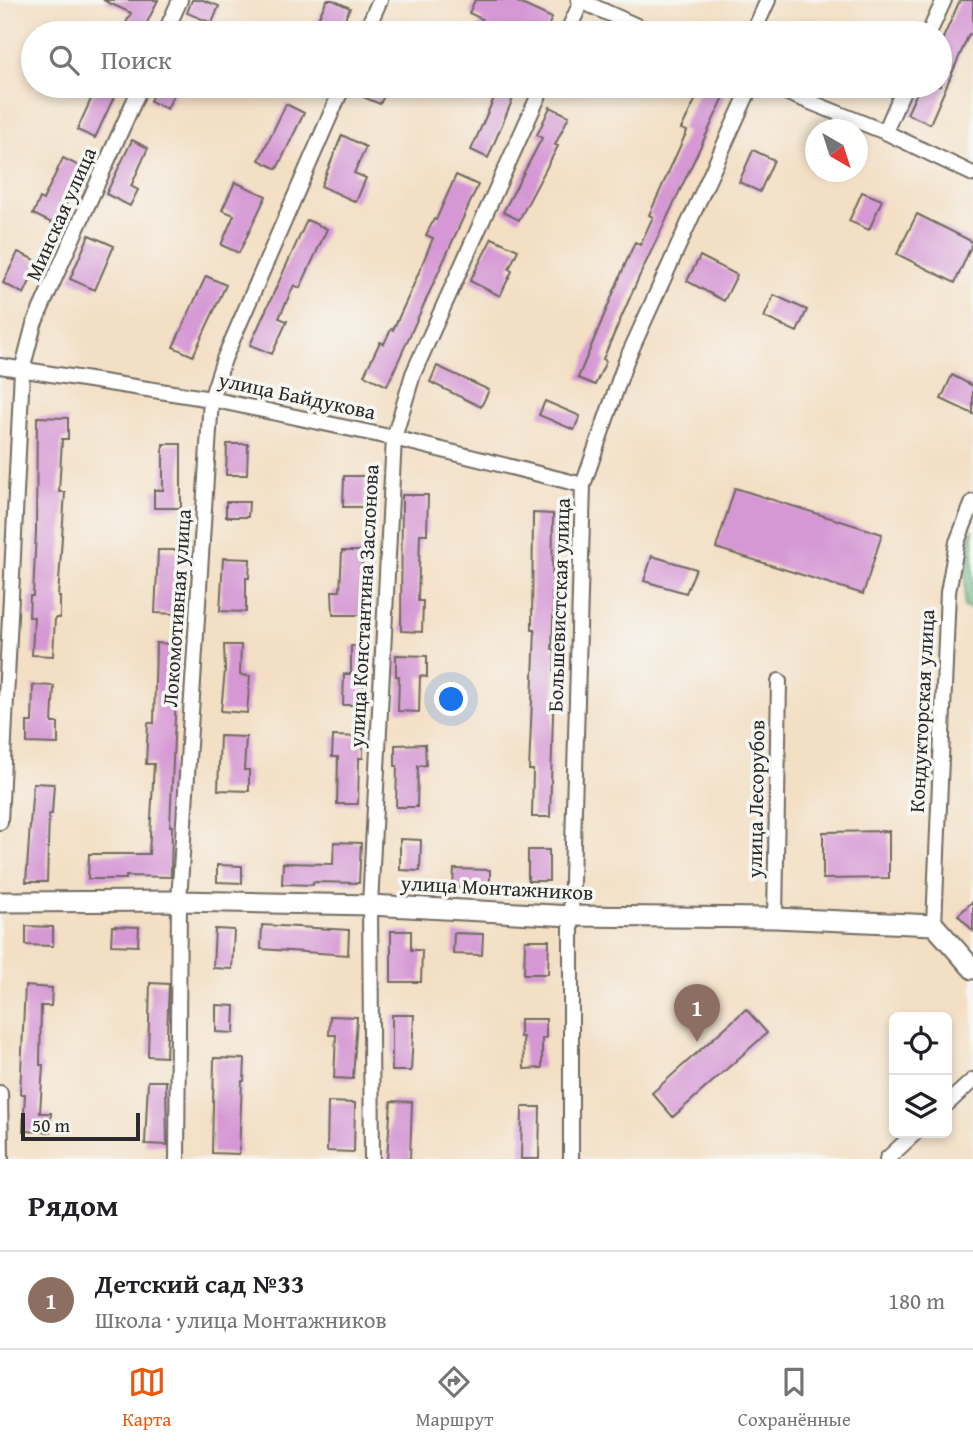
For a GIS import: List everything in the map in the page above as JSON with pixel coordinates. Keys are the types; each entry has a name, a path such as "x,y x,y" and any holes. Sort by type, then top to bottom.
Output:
{"street":[{"path":"170,21 180,0"},
{"path":"370,21 380,0"},
{"path":"572,21 581,0 626,21"},
{"path":"758,21 768,0"},
{"path":"934,21 944,0"},
{"name":"Минская улица","path":"0,822 22,370 34,324 136,98"},
{"name":"Локомотивная улица","path":"177,1159 179,901 211,399 224,359 338,98"},
{"name":"улица Константина Заслонова","path":"372,1159 370,905 394,438 413,374 538,98"},
{"name":"Большевистская улица","path":"571,1159 571,916 583,485 626,361 746,98"},
{"path":"800,98 885,132 973,174"},
{"path":"885,132 900,98"},
{"name":"улица Байдукова","path":"0,366 211,399 394,438 583,485"},
{"name":"Кондукторская улица","path":"934,925 948,592 957,542 973,502"},
{"name":"улица Лесорубов","path":"775,918 779,681"},
{"name":"улица Монтажников","path":"0,902 179,901 370,905 571,916 775,918 934,925"},
{"path":"934,925 973,969"},
{"path":"952,1099 973,1080"},
{"path":"0,1094 1,1159"},
{"path":"887,1159 910,1138"}],"green space":[{"path":"973,529 973,610 964,607 968,539"}],"building":[{"path":"103,0 158,0 148,21 127,21 131,13"},
{"path":"192,0 203,0 219,6 213,21 187,13"},
{"path":"327,0 350,8 344,21 317,21"},
{"path":"475,0 513,0 552,18 551,21 481,21 482,19 469,13"},
{"path":"960,0 973,0 973,35 969,34 952,73 952,21"},
{"path":"92,98 113,98 95,138 77,130"},
{"path":"151,98 172,98 167,109 150,101"},
{"path":"365,98 383,98 380,104"},
{"path":"494,98 513,98 488,158 471,150"},
{"path":"696,98 724,98 639,277 603,359 606,361 595,385 578,378 635,242 640,245 653,217 649,215 687,131 681,129"},
{"path":"914,98 941,98 930,124 907,114"},
{"path":"286,104 304,113 277,169 259,160"},
{"path":"550,107 569,116 555,145 558,146 519,220 503,212 542,138 537,135"},
{"path":"342,135 366,147 354,173 366,178 356,202 321,186"},
{"path":"132,140 148,148 131,186 138,190 130,206 106,194"},
{"path":"753,150 774,160 760,192 739,182"},
{"path":"63,158 83,168 56,225 33,214 40,198 43,200"},
{"path":"456,175 478,185 387,386 364,375 380,342 384,344 391,329 393,330 411,291 433,238 426,235 434,219 436,220"},
{"path":"235,182 266,196 239,253 221,245 234,215 222,210"},
{"path":"862,192 882,200 869,230 849,221"},
{"path":"917,214 973,242 955,283 897,254"},
{"path":"307,220 327,229 300,288 294,285 279,318 287,321 272,354 250,345"},
{"path":"89,235 114,246 95,290 70,279"},
{"path":"492,238 518,250 500,296 470,281"},
{"path":"18,252 39,262 24,294 3,283"},
{"path":"700,256 737,275 724,301 687,281"},
{"path":"206,276 226,285 193,356 173,347"},
{"path":"774,295 807,310 797,332 764,317"},
{"path":"437,366 489,390 481,407 430,382"},
{"path":"952,375 973,386 973,414 941,399"},
{"path":"545,401 580,416 574,430 539,415"},
{"path":"37,417 68,418 68,439 62,439 59,492 65,492 58,597 60,618 55,618 53,656 32,655 34,617 29,617 30,596 33,596 36,532"},
{"path":"163,444 181,444 181,508 154,508 154,490 163,490"},
{"path":"227,444 248,444 247,475 226,475"},
{"path":"344,476 365,476 364,507 343,507"},
{"path":"735,488 882,534 863,594 716,548"},
{"path":"402,495 428,495 427,534 420,534 418,601 423,601 422,632 401,631"},
{"path":"226,502 249,502 248,517 226,517"},
{"path":"533,513 553,514 552,649 555,649 550,817 532,817 533,770 529,770 535,630 532,630"},
{"path":"158,550 178,550 176,614 155,613"},
{"path":"342,551 363,551 361,591 368,591 368,615 333,615 332,591 340,591"},
{"path":"652,556 696,569 686,593 644,581"},
{"path":"223,558 250,559 249,578 246,578 246,612 220,611"},
{"path":"156,643 174,644 172,674 177,674 170,826 171,877 88,879 89,854 149,854 154,764 146,764 148,723 154,723"},
{"path":"224,645 241,645 240,675 250,676 247,713 221,711 225,670"},
{"path":"351,646 365,646 364,705 343,705 344,674 351,674"},
{"path":"396,655 427,656 427,677 420,676 419,712 398,711 399,676 396,676"},
{"path":"33,685 54,686 52,723 58,723 58,744 27,743 27,722 32,722"},
{"path":"220,736 246,737 244,770 249,770 249,791 218,790"},
{"path":"333,736 363,737 363,758 359,758 358,804 337,804 338,757 332,757"},
{"path":"425,744 426,765 418,766 417,807 396,807 395,745"},
{"path":"33,783 54,784 52,814 49,814 47,882 26,882"},
{"path":"889,831 889,878 823,879 823,832"},
{"path":"400,839 421,840 420,871 400,870"},
{"path":"334,842 361,843 359,883 282,884 283,863 333,864"},
{"path":"528,850 549,850 549,881 528,881"},
{"path":"217,865 242,866 242,883 217,882"},
{"path":"454,869 490,870 490,888 453,887"},
{"path":"973,901 973,931 958,915"},
{"path":"262,925 349,930 348,955 261,949"},
{"path":"26,926 53,927 53,946 26,945"},
{"path":"112,926 139,927 138,946 111,945"},
{"path":"215,929 234,930 232,969 213,968"},
{"path":"391,931 411,931 411,950 422,950 421,982 391,982"},
{"path":"454,933 483,934 482,955 453,954"},
{"path":"525,940 549,940 548,974 524,974"},
{"path":"150,983 169,984 166,1057 148,1056"},
{"path":"25,986 52,988 51,1006 41,1006 40,1065 43,1065 40,1113 51,1113 50,1132 23,1131 25,1094 20,1094"},
{"path":"216,1005 235,1006 234,1033 216,1032"},
{"path":"746,1009 767,1033 673,1117 652,1093"},
{"path":"392,1015 414,1015 411,1071 392,1071"},
{"path":"330,1016 357,1017 353,1079 334,1078 336,1035 329,1035"},
{"path":"520,1019 546,1019 546,1038 542,1038 542,1068 524,1069"},
{"path":"214,1058 245,1059 239,1154 212,1153"},
{"path":"148,1081 166,1081 167,1145 145,1144"},
{"path":"391,1101 412,1102 410,1159 387,1159"},
{"path":"328,1102 355,1103 354,1152 327,1151"},
{"path":"522,1107 540,1107 539,1159 521,1159"}],"place":[{"name":"Детский сад №33","path":"697,1042"}]}
